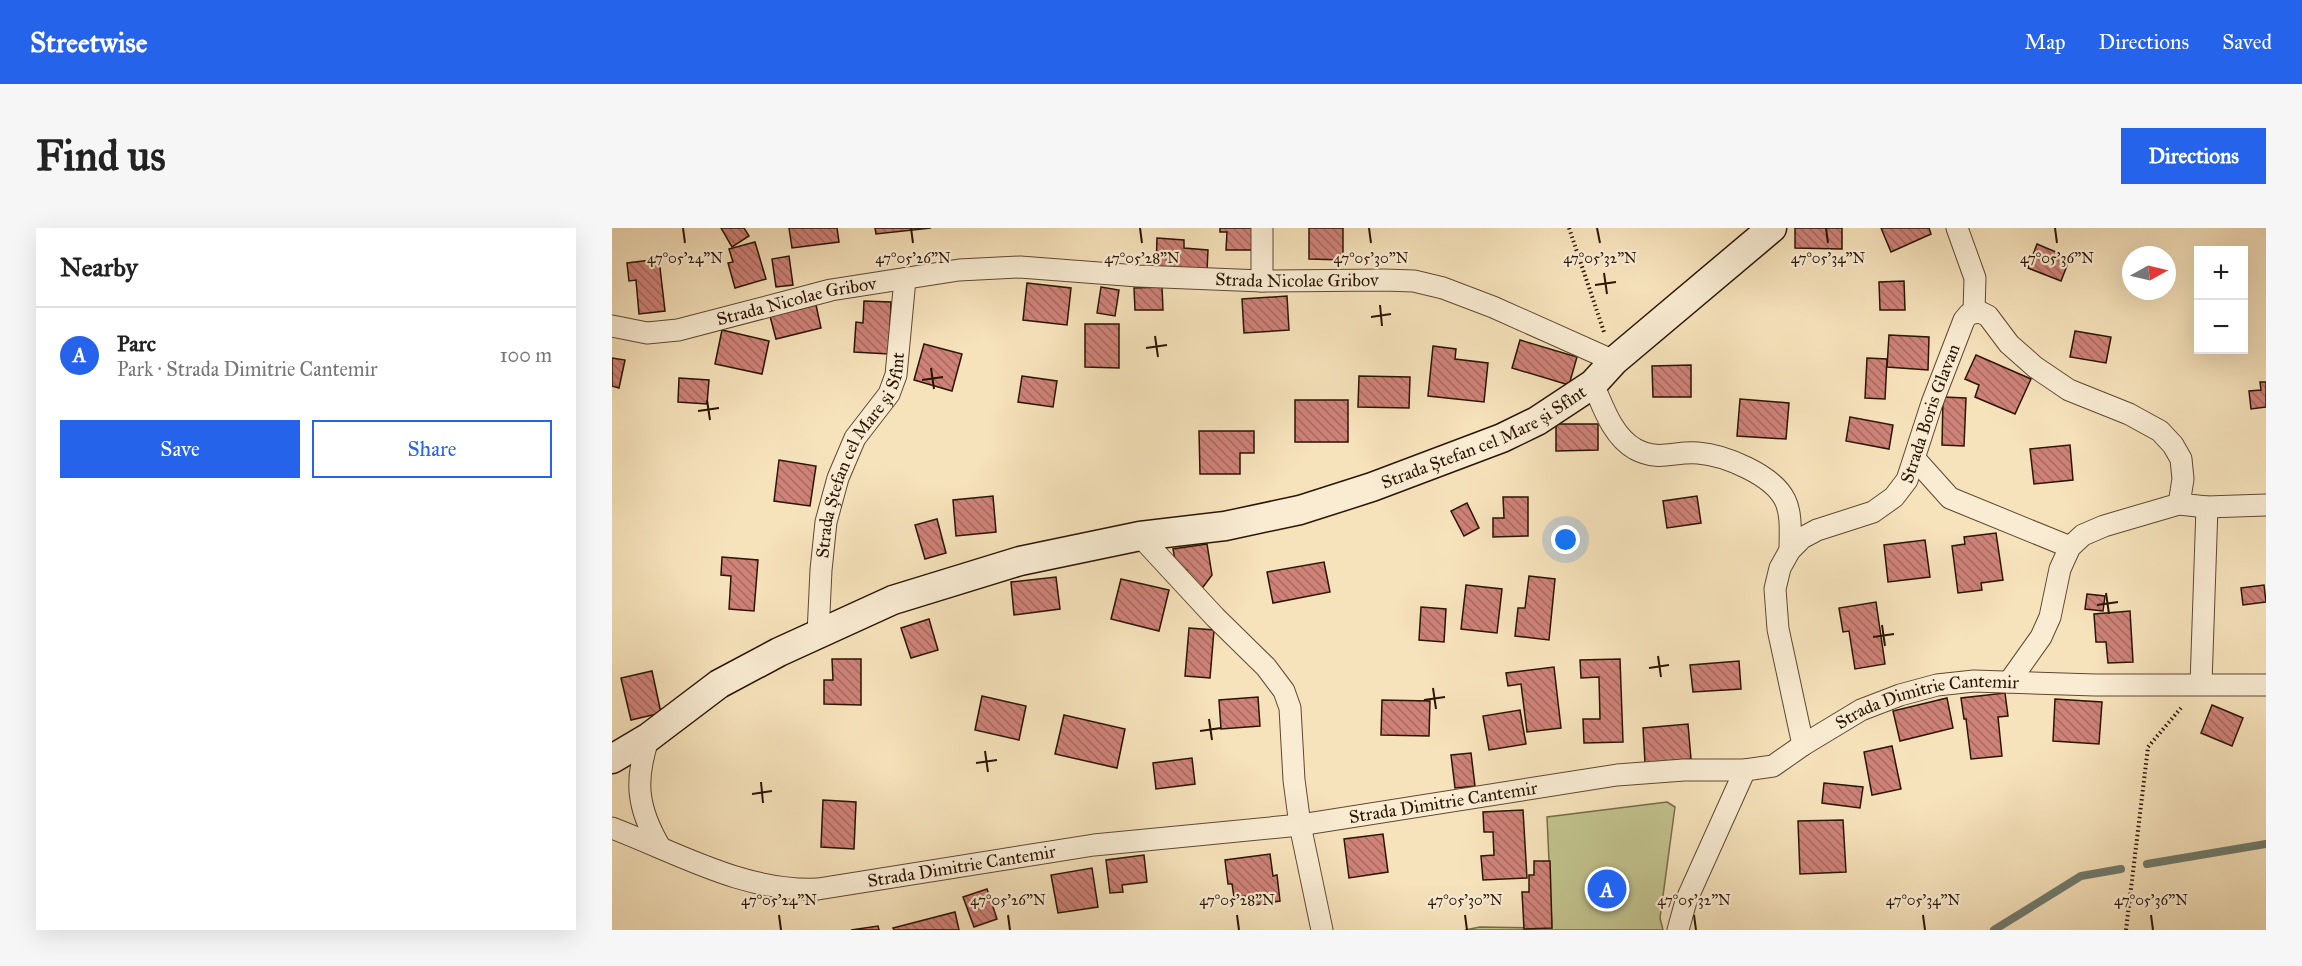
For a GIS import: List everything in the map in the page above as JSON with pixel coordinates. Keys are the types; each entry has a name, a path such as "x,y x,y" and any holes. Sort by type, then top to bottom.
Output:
{"street":[{"path":"1262,228 1262,281"},
{"name":"Strada Ștefan cel Mare și Sfînt","path":"612,759 649,737 719,684 818,634 893,600 1020,561 1140,536 1225,526 1300,510 1371,487 1502,438 1537,421 1593,384 1614,361 1772,228"},
{"path":"1957,228 1975,278 1974,311 1988,316 2009,344 2035,367 2069,390 2129,414 2160,431 2173,445 2181,459 2183,479 2179,504"},
{"name":"Strada Nicolae Gribov","path":"612,326 647,333 678,330 831,290 959,270 1020,267 1138,276 1262,281 1414,281 1443,288 1493,307 1614,361"},
{"name":"Strada Ștefan cel Mare și Sfînt","path":"818,634 826,522 838,478 855,438 889,394 896,375 905,279"},
{"name":"Strada Boris Glavan","path":"1790,550 1802,538 1817,530 1873,512 1894,497 1906,480 1915,459 1917,447 1964,320 1974,311"},
{"path":"1593,384 1609,420 1620,436 1633,448 1661,457 1686,454 1713,456 1731,461 1775,486 1786,501 1790,521 1790,550 1780,568 1775,589 1778,629 1803,745"},
{"path":"1915,459 1950,498 2070,547"},
{"path":"2008,682 2041,637 2050,616 2060,569 2070,547 2083,535 2104,526 2179,504 2207,507 2266,505"},
{"path":"2201,684 2207,507"},
{"path":"1140,536 1215,616 1266,666 1284,691 1290,708 1300,825 1322,930"},
{"name":"Strada Dimitrie Cantemir","path":"612,828 700,866 769,886 792,890 818,889 1094,845 1300,825 1617,776 1684,770 1745,770 1773,766 1861,710 1900,695 1937,685 1974,681 2095,685 2266,685"},
{"path":"649,737 641,759 639,782 641,805 660,847"},
{"path":"1678,930 1686,901 1745,770"}],"path":[{"path":"1569,228 1614,361"},
{"path":"2126,930 2148,747 2201,684"}],"green space":[{"path":"1667,802 1675,807 1660,918 1663,930 1465,930 1480,927 1552,928 1547,817"}],"building":[{"path":"721,228 744,228 749,236 732,247"},
{"path":"789,228 837,228 839,242 792,248"},
{"path":"875,228 931,228 876,234"},
{"path":"1220,228 1252,228 1252,250 1226,250 1227,232 1220,232"},
{"path":"1309,228 1343,228 1343,260 1309,259"},
{"path":"1795,228 1842,228 1842,249 1795,248"},
{"path":"1881,228 1929,228 1931,234 1891,252"},
{"path":"1157,238 1184,240 1184,248 1208,250 1207,271 1156,269"},
{"path":"755,242 766,279 735,288 728,263 733,262 729,249"},
{"path":"2037,244 2070,258 2061,281 2028,268"},
{"path":"789,256 793,285 776,287 772,259"},
{"path":"659,259 665,311 639,314 636,280 629,281 627,263"},
{"path":"1904,281 1905,310 1880,310 1879,282"},
{"path":"1027,283 1071,288 1067,325 1023,320"},
{"path":"1101,287 1119,290 1115,316 1097,313"},
{"path":"1162,287 1163,310 1135,310 1134,288"},
{"path":"1287,296 1289,330 1244,333 1242,299"},
{"path":"864,301 891,302 889,354 854,352 856,322 863,323"},
{"path":"816,305 821,328 776,339 770,316"},
{"path":"1085,324 1119,324 1119,368 1085,367"},
{"path":"722,330 769,341 762,374 715,364"},
{"path":"2075,331 2111,337 2106,363 2070,357"},
{"path":"1889,335 1929,337 1928,370 1887,367"},
{"path":"1520,340 1577,357 1569,385 1512,368"},
{"path":"924,344 962,354 952,391 914,380"},
{"path":"1433,346 1456,349 1455,359 1488,363 1484,402 1428,396"},
{"path":"1976,355 2031,379 2015,414 1975,397 1979,385 1965,379"},
{"path":"612,358 625,360 619,388 612,386"},
{"path":"1867,358 1887,359 1885,399 1865,398"},
{"path":"1691,365 1691,397 1653,397 1652,366"},
{"path":"1022,376 1057,381 1053,407 1018,402"},
{"path":"1359,376 1410,377 1409,408 1358,407"},
{"path":"679,378 709,380 707,404 678,402"},
{"path":"2260,382 2266,382 2266,407 2251,409 2249,391 2261,390"},
{"path":"1943,397 1966,398 1964,446 1942,445"},
{"path":"1740,399 1789,403 1786,439 1737,436"},
{"path":"1295,400 1348,400 1348,442 1295,442"},
{"path":"1850,417 1893,425 1889,449 1846,441"},
{"path":"1556,424 1598,424 1598,450 1556,451"},
{"path":"1199,431 1254,431 1254,453 1240,453 1240,474 1200,474"},
{"path":"2070,445 2073,480 2034,484 2030,449"},
{"path":"779,460 816,466 810,506 774,501"},
{"path":"993,496 996,532 956,536 953,500"},
{"path":"1697,496 1701,523 1667,528 1663,501"},
{"path":"1503,497 1528,497 1528,536 1493,537 1493,518 1504,518"},
{"path":"1467,503 1479,528 1464,536 1451,511"},
{"path":"937,519 946,553 925,559 915,525"},
{"path":"1996,533 2003,580 1981,583 1982,590 1958,593 1952,546 1965,544 1964,537"},
{"path":"1925,540 1930,577 1888,582 1884,545"},
{"path":"1207,544 1212,575 1203,587 1196,589 1189,581 1187,570 1177,571 1173,549"},
{"path":"722,557 758,560 754,611 729,609 731,576 721,575"},
{"path":"1324,562 1330,592 1273,603 1267,572"},
{"path":"1529,576 1555,579 1549,640 1515,636 1518,608 1525,608"},
{"path":"1056,577 1060,609 1014,615 1011,582"},
{"path":"1121,579 1169,590 1159,631 1111,619"},
{"path":"1466,585 1502,589 1497,633 1461,629"},
{"path":"2264,585 2266,602 2243,605 2241,588"},
{"path":"2087,594 2105,596 2103,611 2085,609"},
{"path":"1876,602 1885,664 1855,669 1849,631 1843,632 1839,608"},
{"path":"1421,607 1446,609 1444,642 1419,640"},
{"path":"2130,611 2133,662 2108,663 2106,642 2096,642 2094,614"},
{"path":"929,619 938,650 911,658 901,628"},
{"path":"1189,628 1214,630 1210,678 1185,676"},
{"path":"832,659 861,659 861,705 824,704 824,680 833,680"},
{"path":"1620,659 1623,742 1584,743 1583,719 1600,719 1599,677 1581,678 1580,660"},
{"path":"1739,661 1741,689 1693,692 1690,665"},
{"path":"1554,667 1561,728 1527,732 1521,684 1508,686 1506,673"},
{"path":"652,671 661,713 631,720 621,678"},
{"path":"2005,693 2008,716 1998,717 2002,756 1971,759 1961,698"},
{"path":"982,696 1026,706 1019,740 975,730"},
{"path":"1258,697 1260,726 1221,729 1219,700"},
{"path":"1947,698 1953,728 1900,741 1893,711"},
{"path":"2055,699 2102,702 2099,744 2053,741"},
{"path":"1382,700 1430,701 1429,736 1381,735"},
{"path":"2212,705 2243,718 2232,746 2201,733"},
{"path":"1520,710 1526,744 1489,750 1483,716"},
{"path":"1064,715 1125,729 1117,768 1055,754"},
{"path":"1688,724 1691,759 1645,763 1643,728"},
{"path":"1892,746 1901,789 1872,795 1864,752"},
{"path":"1471,753 1475,786 1455,788 1451,755"},
{"path":"1192,758 1195,784 1156,789 1153,763"},
{"path":"1824,783 1863,787 1860,808 1822,803"},
{"path":"823,800 856,802 854,849 821,847"},
{"path":"1523,810 1527,878 1483,880 1481,856 1494,855 1493,832 1484,832 1483,812"},
{"path":"1843,820 1846,872 1800,874 1798,821"},
{"path":"1383,834 1388,872 1349,878 1344,839"},
{"path":"1270,854 1273,876 1277,875 1280,901 1247,906 1245,896 1234,897 1232,884 1228,884 1225,860"},
{"path":"1144,855 1147,882 1122,885 1123,892 1110,893 1106,860"},
{"path":"1534,861 1550,861 1552,928 1524,929 1522,892 1529,892 1529,875 1534,875"},
{"path":"1092,868 1098,907 1058,913 1051,875"},
{"path":"987,889 997,919 974,927 963,897"},
{"path":"955,912 959,930 894,930 893,928"},
{"path":"878,926 879,930 851,930"}],"waterway":[{"path":"2147,864 2266,844"},
{"path":"1994,930 2081,876 2121,869"}],"place":[{"name":"Parc","path":"1607,889"}]}
